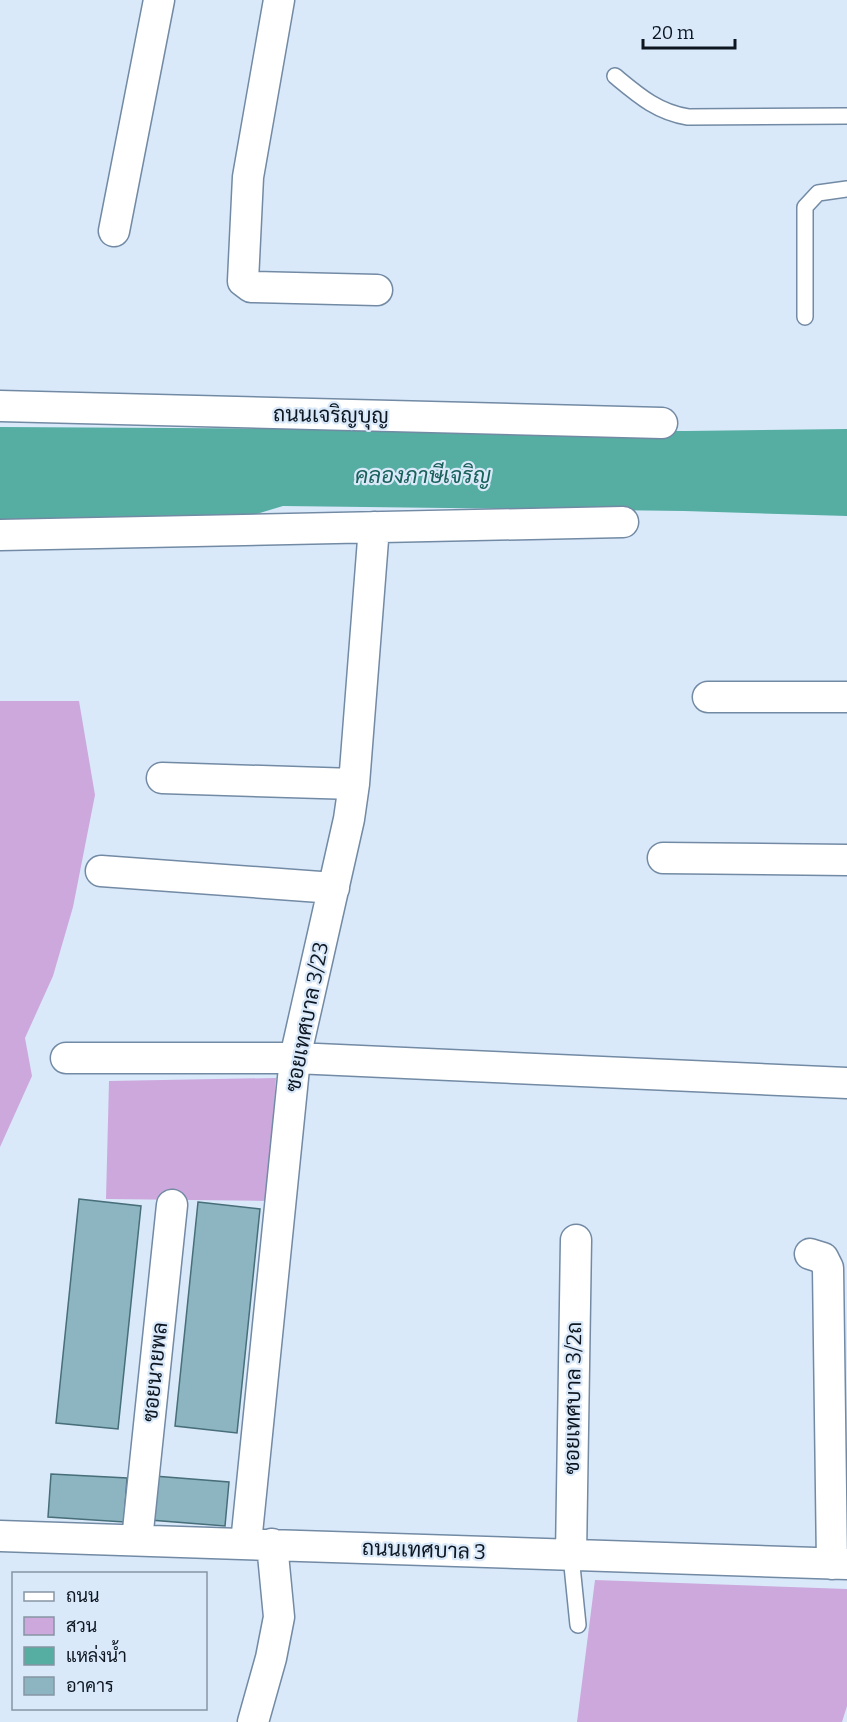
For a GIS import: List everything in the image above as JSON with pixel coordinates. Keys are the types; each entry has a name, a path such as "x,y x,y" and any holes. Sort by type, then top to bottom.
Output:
{"street":[{"path":"114,231 159,0"},
{"path":"279,0 249,177 243,281 251,287 376,290"},
{"name":"ถนนเจริญบุญ","path":"0,406 662,423"},
{"path":"0,535 623,522"},
{"name":"ซอยเทศบาล 3/23","path":"253,1722 271,1658 279,1617 259,1544 295,1058 334,888 354,784 374,527"},
{"path":"708,697 847,697"},
{"path":"162,778 354,784"},
{"path":"663,858 847,860"},
{"path":"101,871 334,888"},
{"path":"66,1058 295,1058 847,1083"},
{"name":"ซอยนายพล","path":"137,1540 172,1205"},
{"name":"ซอยเทศบาล 3/2ถ","path":"571,1556 576,1240"},
{"path":"810,1254 823,1258 828,1268 839,1564"},
{"name":"ถนนเทศบาล 3","path":"0,1536 839,1564"}],"lane":[{"path":"615,76 649,103 668,114 688,117 847,116"},
{"path":"805,317 805,207 818,193 847,189"},
{"path":"571,1556 578,1625"}],"green space":[{"path":"0,701 79,701 95,795 73,907 53,976 25,1038 32,1076 0,1147"},
{"path":"276,1078 267,1201 106,1199 109,1081"},
{"path":"595,1580 847,1589 847,1706 842,1722 577,1722"}],"water":[{"name":"คลองภาษีเจริญ","path":"0,427 686,431 847,429 847,516 684,511 283,506 226,523 0,521"}],"building":[{"path":"79,1199 141,1206 118,1429 56,1423"},
{"path":"198,1202 260,1209 237,1433 175,1426"},
{"path":"51,1474 127,1478 124,1522 48,1517"},
{"path":"154,1476 229,1482 225,1526 150,1520"}]}
